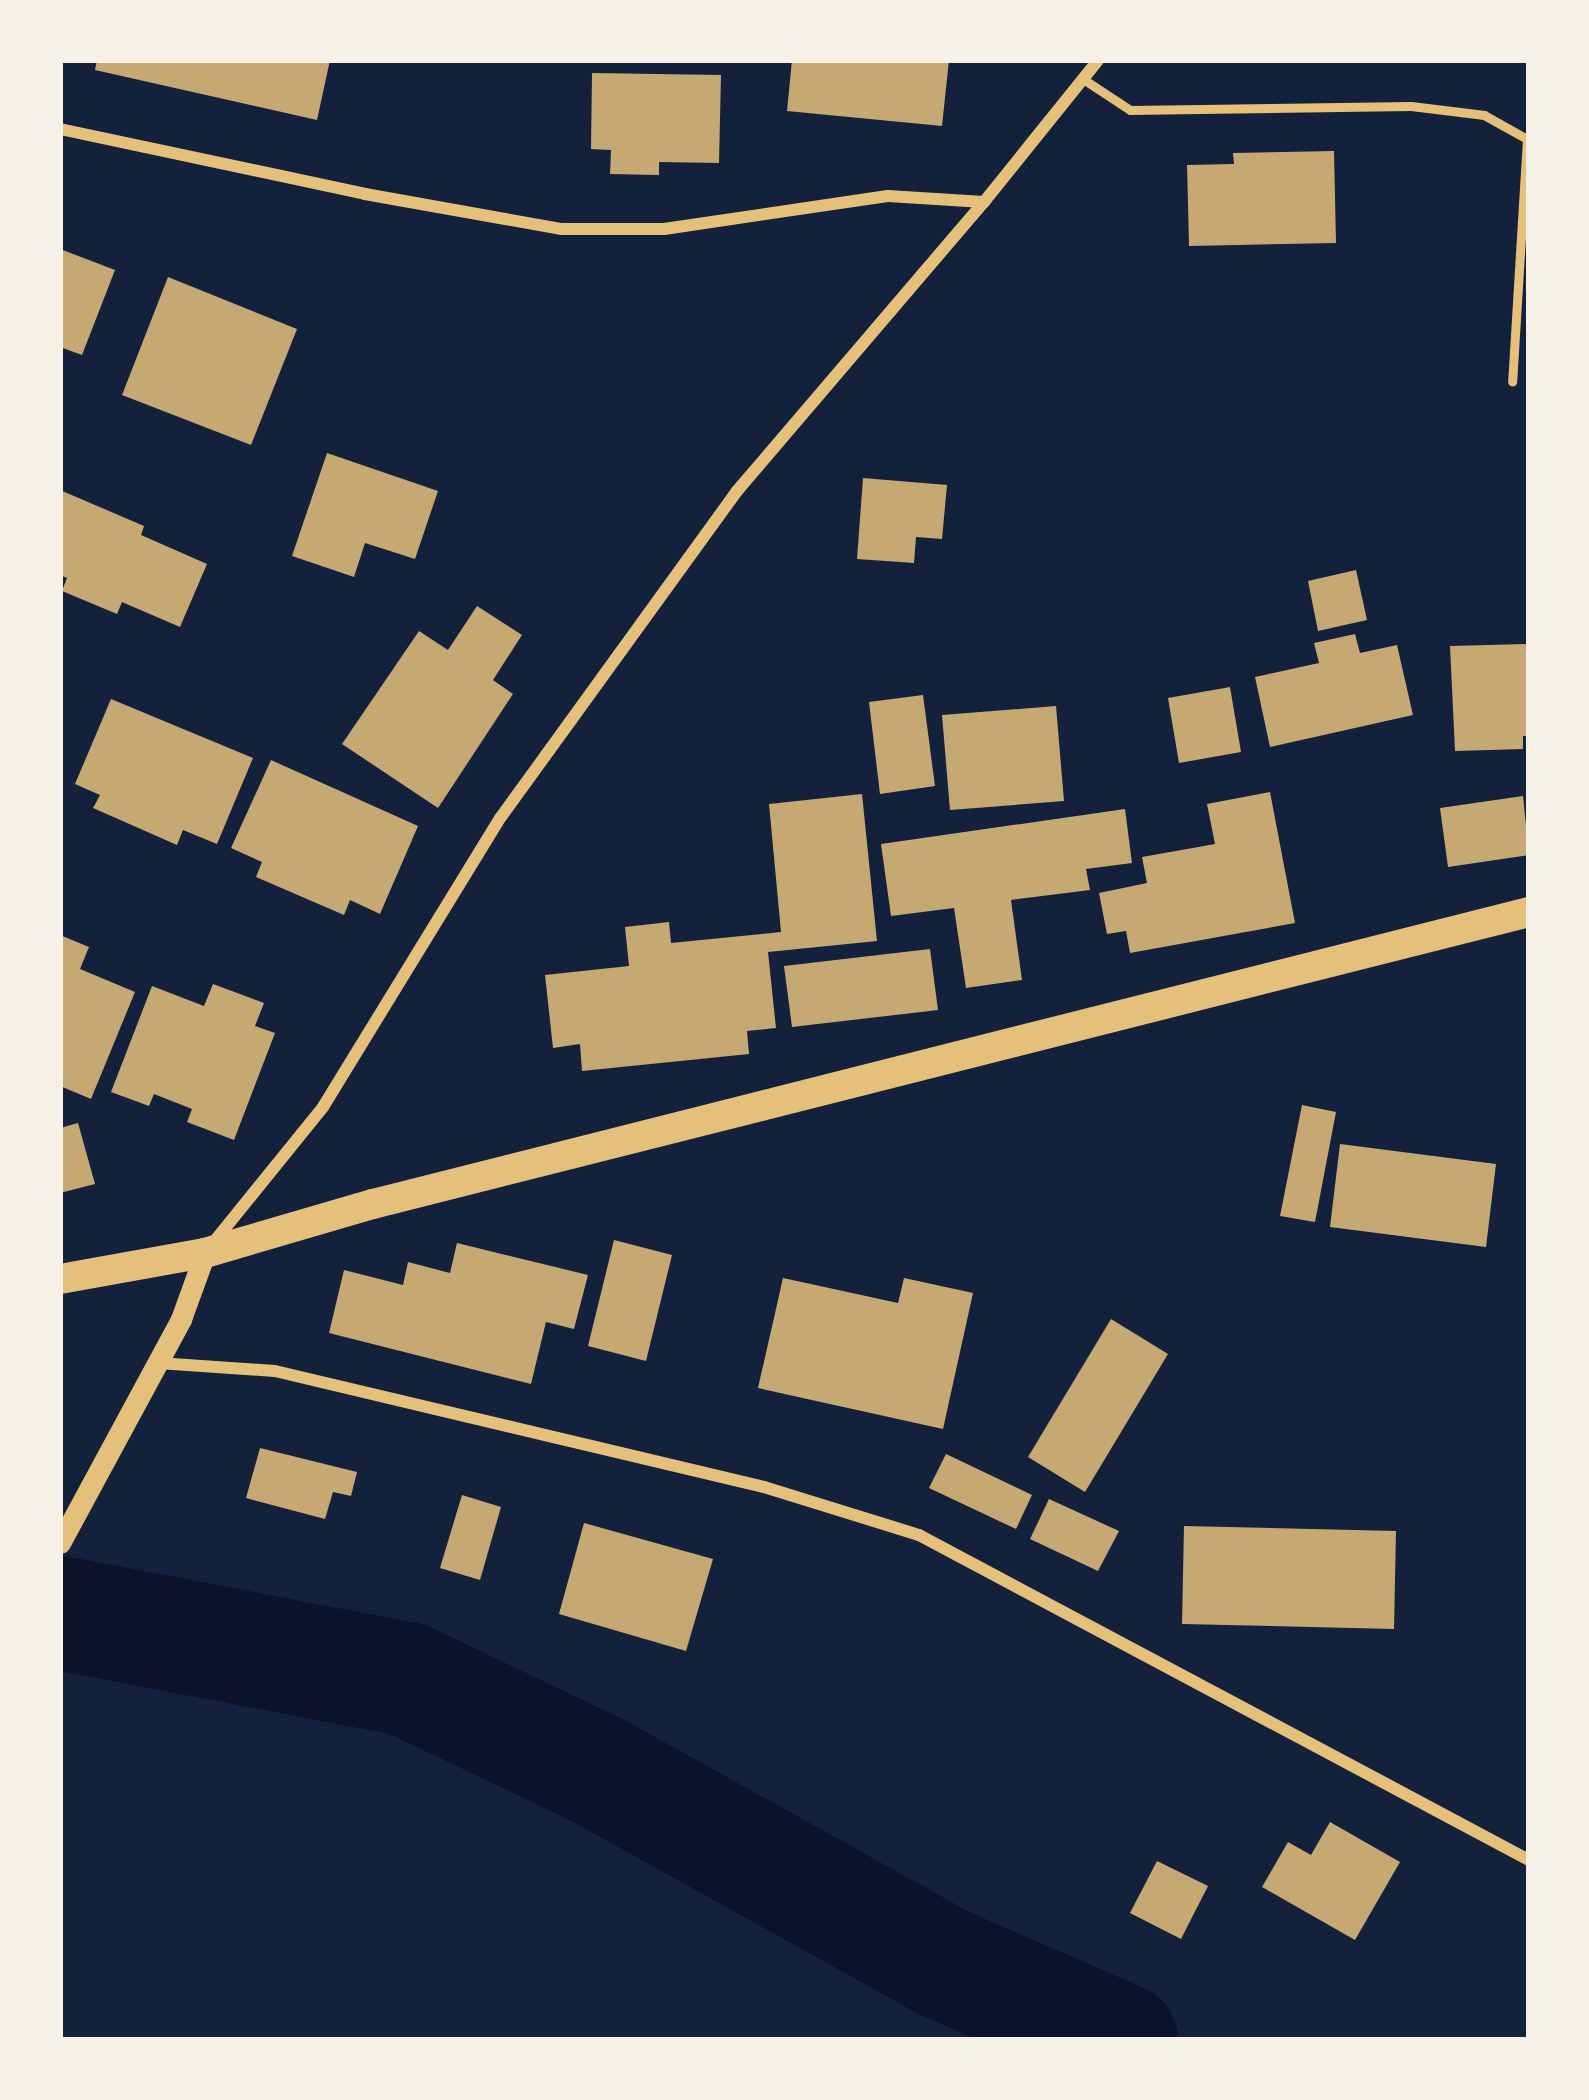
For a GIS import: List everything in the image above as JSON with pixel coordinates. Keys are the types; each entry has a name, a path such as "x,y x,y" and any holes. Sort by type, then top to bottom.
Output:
{"main road":[{"path":"60,1279 205,1253 374,1204 1529,912"}],"street":[{"path":"61,1541 158,1363 205,1253 323,1107 501,817 737,491 984,202 1098,60"},
{"path":"60,129 365,194 562,229 664,229 888,196 984,202"},
{"path":"158,1363 275,1371 764,1487 919,1535 1529,1860"}],"lane":[{"path":"1083,79 1130,110 1412,106 1484,115 1527,139 1512,382"}],"building":[{"path":"97,60 330,60 317,120 95,70"},
{"path":"792,60 949,60 942,126 787,111"},
{"path":"592,73 721,75 719,163 659,162 659,175 610,174 611,150 591,149"},
{"path":"1334,151 1336,243 1189,246 1187,165 1234,164 1233,153"},
{"path":"60,249 115,270 82,355 60,347"},
{"path":"168,277 297,329 251,445 122,395"},
{"path":"327,453 438,491 415,559 365,543 354,577 292,556"},
{"path":"863,478 947,485 942,539 916,537 914,563 857,559"},
{"path":"60,490 144,526 141,535 207,564 180,627 122,602 117,614 62,591 67,578 60,575"},
{"path":"1356,570 1367,620 1318,631 1308,581"},
{"path":"477,606 522,635 493,680 513,694 438,808 342,744 419,631 448,650"},
{"path":"1355,634 1360,653 1397,645 1413,715 1270,747 1255,677 1319,663 1314,643"},
{"path":"1529,644 1529,736 1523,736 1523,749 1455,751 1450,646"},
{"path":"1230,687 1241,752 1179,763 1168,698"},
{"path":"923,695 935,786 880,794 869,702"},
{"path":"111,699 253,758 217,844 183,830 177,845 93,808 100,795 75,784"},
{"path":"1056,706 1064,801 950,810 942,715"},
{"path":"271,760 418,826 380,914 350,900 344,915 256,877 262,862 231,848"},
{"path":"1270,792 1295,923 1130,953 1126,931 1107,934 1099,893 1147,883 1142,857 1215,844 1207,804"},
{"path":"862,794 877,941 768,952 776,1028 747,1031 749,1054 582,1071 580,1044 553,1048 545,975 629,966 625,927 669,922 671,943 781,932 769,804"},
{"path":"1523,796 1529,855 1448,867 1440,808"},
{"path":"1125,809 1132,863 1086,869 1090,890 1011,900 1022,980 966,988 954,908 891,916 881,844"},
{"path":"60,935 89,947 80,969 135,992 91,1099 60,1086"},
{"path":"930,949 938,1010 792,1027 784,966"},
{"path":"213,984 264,1003 255,1026 275,1033 234,1140 187,1122 192,1109 154,1094 149,1106 111,1092 152,986 204,1006"},
{"path":"1302,1105 1336,1112 1315,1222 1280,1216"},
{"path":"78,1123 95,1184 60,1193 60,1128"},
{"path":"1340,1144 1496,1164 1486,1247 1330,1227"},
{"path":"614,1240 672,1255 646,1361 588,1346"},
{"path":"457,1243 588,1275 574,1329 546,1322 531,1384 329,1333 344,1270 403,1285 408,1262 450,1273"},
{"path":"783,1278 898,1303 904,1278 973,1293 943,1429 758,1388"},
{"path":"1111,1319 1168,1354 1085,1492 1028,1457"},
{"path":"260,1448 357,1472 351,1496 333,1492 325,1519 246,1498"},
{"path":"946,1454 1032,1495 1016,1529 929,1488"},
{"path":"462,1495 501,1507 480,1580 440,1568"},
{"path":"1049,1499 1119,1531 1098,1571 1030,1539"},
{"path":"584,1523 713,1559 686,1651 559,1614"},
{"path":"1184,1526 1396,1531 1394,1629 1182,1624"},
{"path":"1330,1822 1400,1862 1355,1940 1262,1887 1288,1842 1311,1855"},
{"path":"1157,1861 1208,1886 1181,1939 1130,1913"}],"waterway":[{"path":"60,1613 407,1679 597,1770 946,1964 1121,2040"}]}
